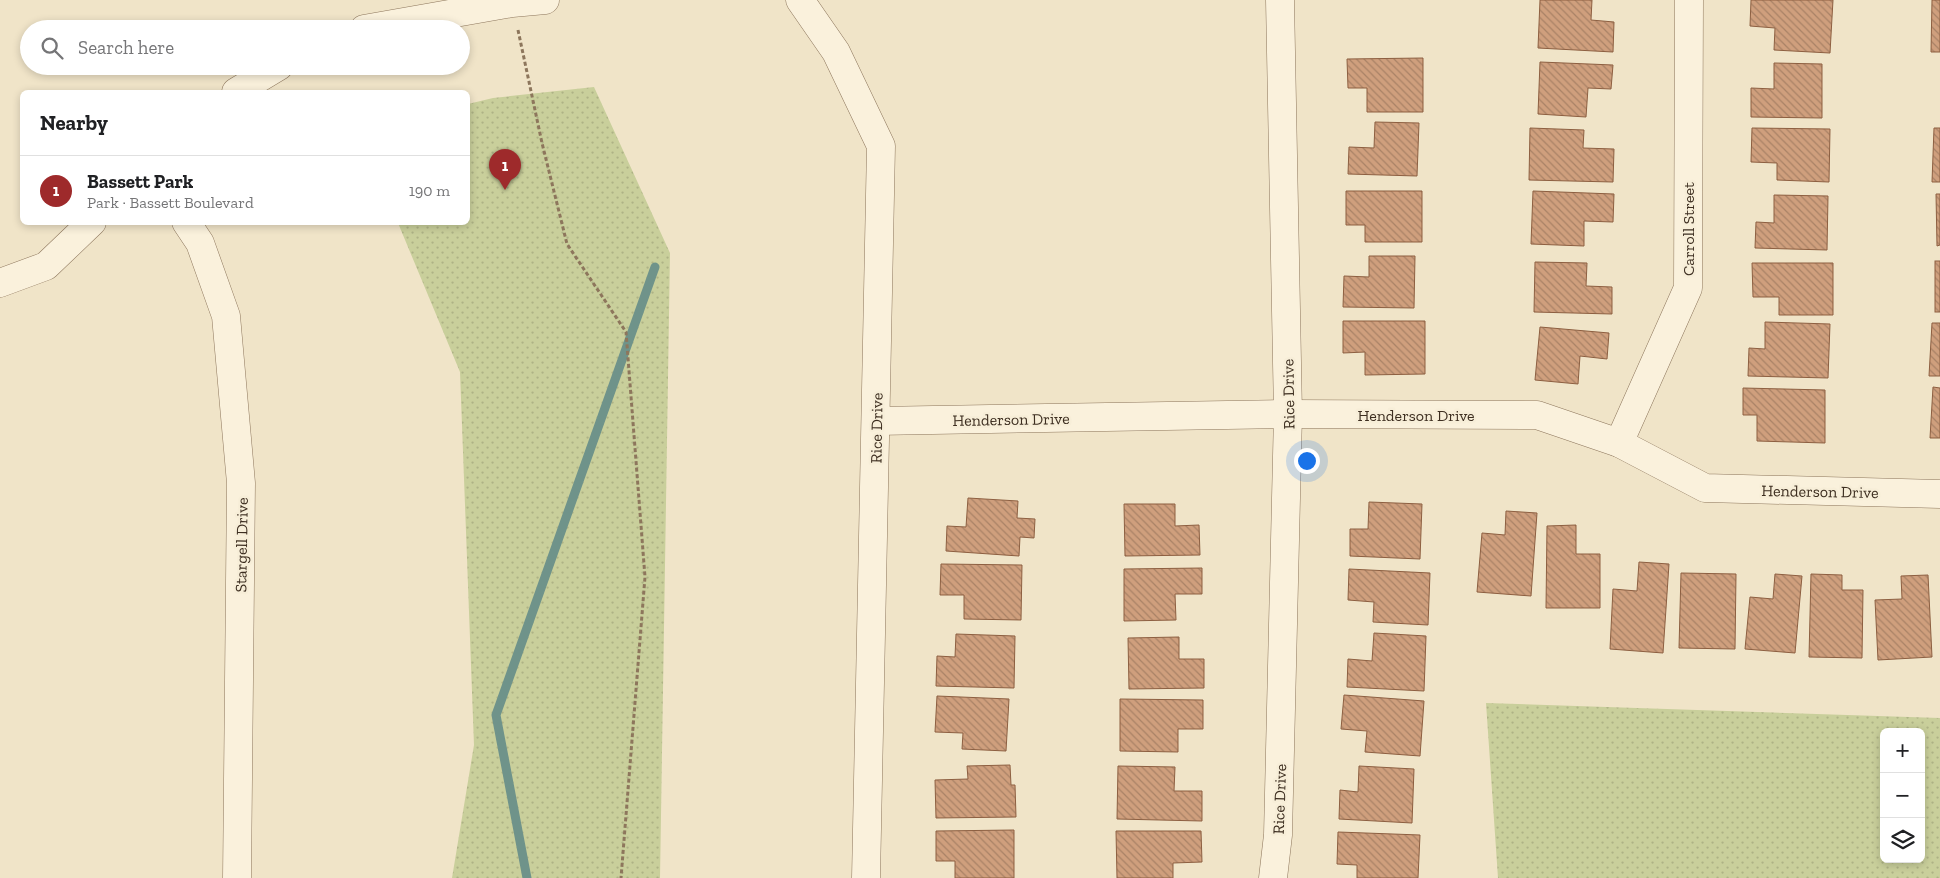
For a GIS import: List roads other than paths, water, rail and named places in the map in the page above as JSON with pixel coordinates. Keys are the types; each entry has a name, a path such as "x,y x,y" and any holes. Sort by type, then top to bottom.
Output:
{"street":[{"path":"413,20 512,2 544,0"},
{"name":"Rice Drive","path":"800,0 836,52 881,146 866,878"},
{"name":"Rice Drive","path":"1273,878 1278,835 1288,414 1280,0"},
{"name":"Carroll Street","path":"1619,444 1688,288 1689,0"},
{"path":"239,90 264,75"},
{"path":"0,283 46,266 89,225"},
{"name":"Stargell Drive","path":"188,225 200,243 226,316 241,483 237,878"},
{"name":"Henderson Drive","path":"876,421 1288,414 1537,415 1619,444 1705,488 1940,494"}],"waterway":[{"path":"527,878 496,715 655,267"}],"place":[{"name":"Bassett Park","path":"505,190"}]}
